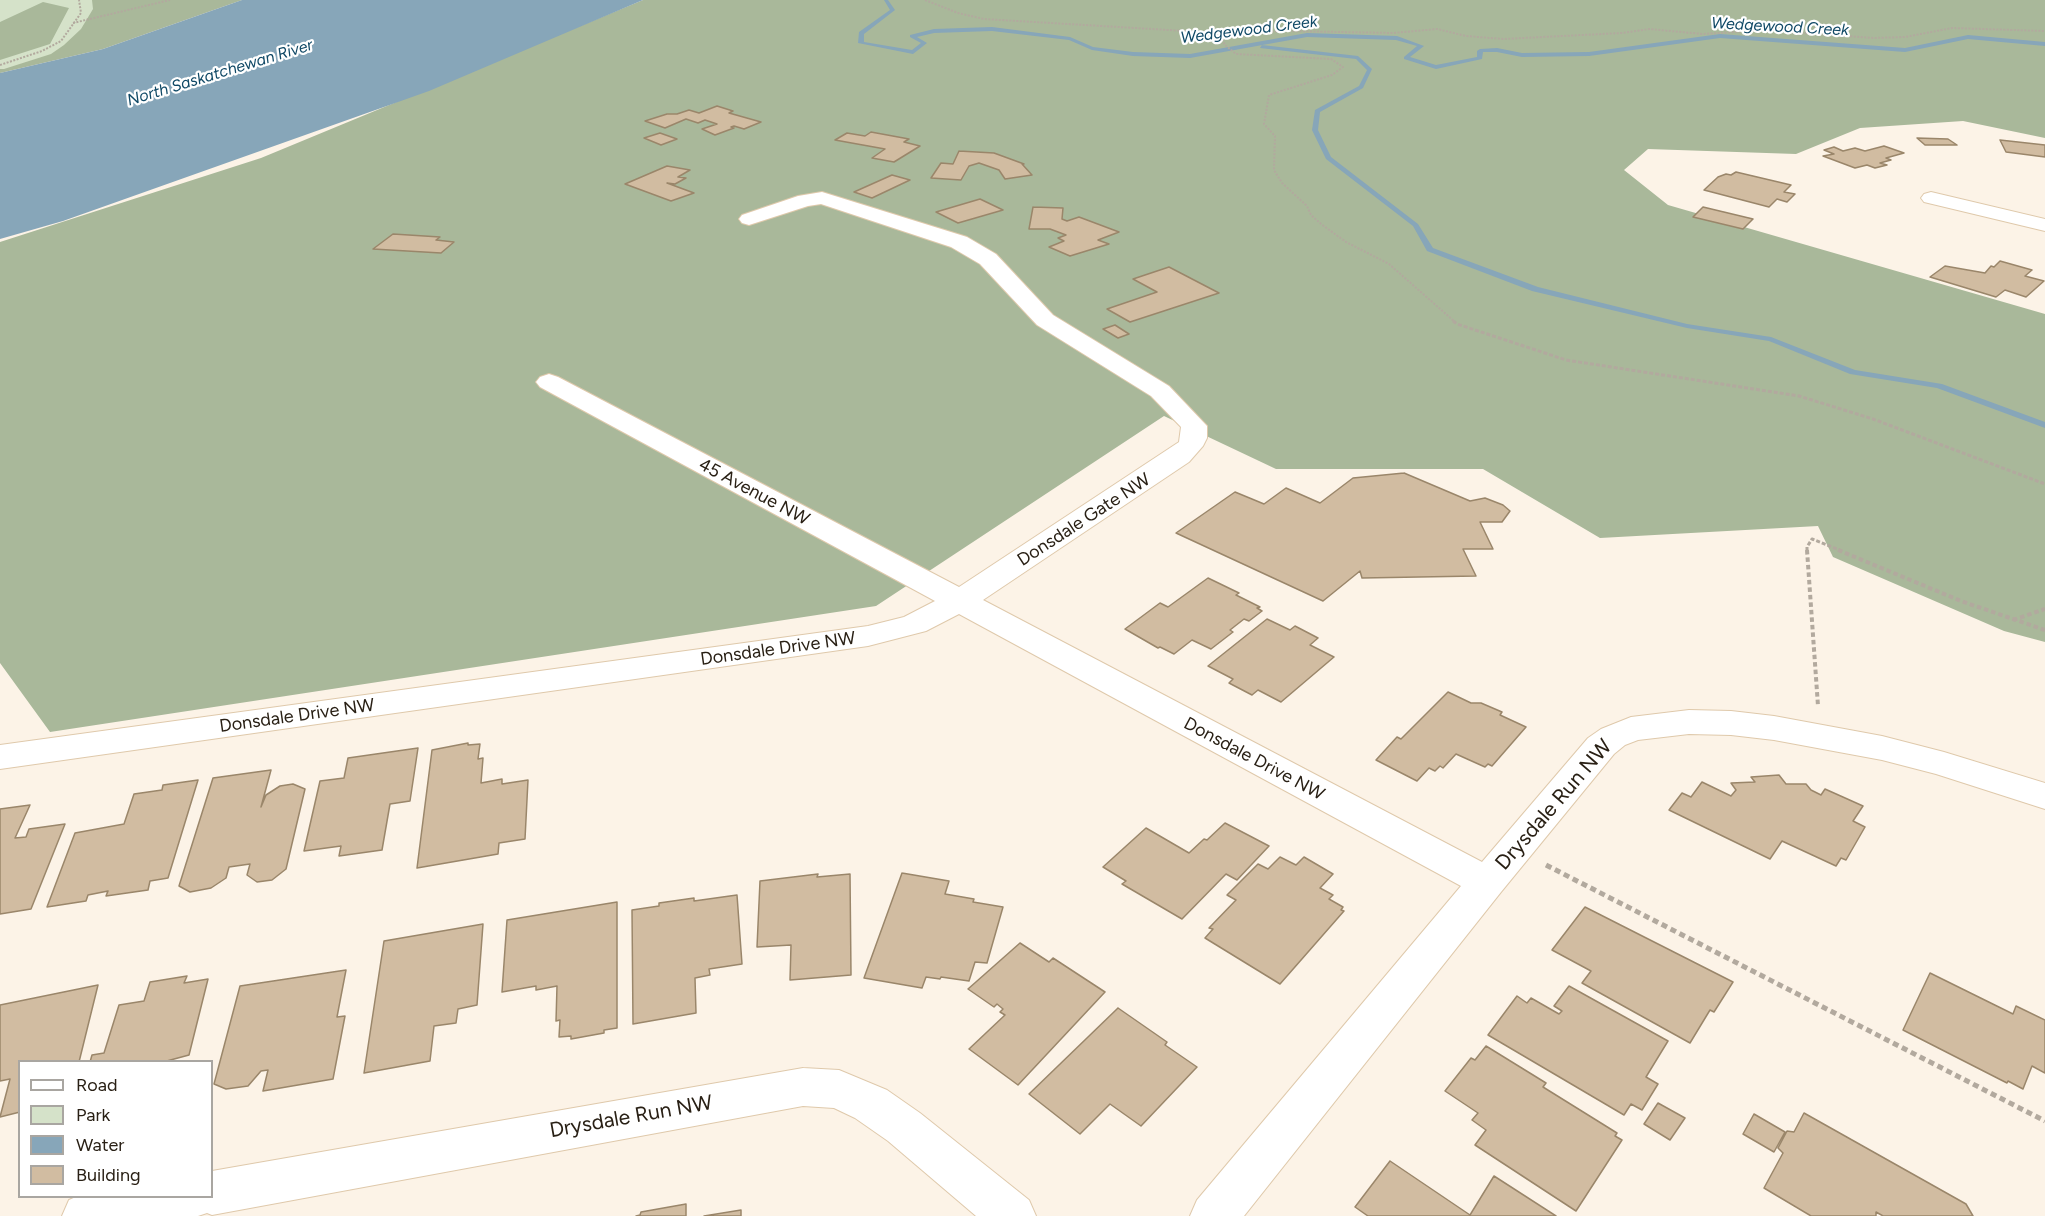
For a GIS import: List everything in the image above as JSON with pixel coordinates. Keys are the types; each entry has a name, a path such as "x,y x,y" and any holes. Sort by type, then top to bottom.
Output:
{"street":[{"name":"Donsdale Gate NW","path":"749,219 805,200 822,198 959,242 988,260 1045,320 1160,391 1194,426 1194,438 1190,446 1179,456 958,603"},
{"path":"1931,198 2045,225"},
{"name":"45 Avenue NW","path":"549,382 958,603"},
{"name":"Donsdale Drive NW","path":"0,757 868,636 915,624 958,603 1487,882"},
{"name":"Drysdale Run NW","path":"1214,1216 1487,882 1601,746 1613,737 1631,729 1689,722 1731,723 1820,735 1944,764 2045,796"},
{"name":"Drysdale Run NW","path":"213,1193 803,1087 838,1089 871,1104 904,1127 1012,1216"},
{"path":"86,1216 187,1198"}],"path":[{"path":"0,64 51,48 61,41 81,13 78,0"},
{"path":"73,23 170,0"},
{"path":"925,0 958,14 1004,21 1219,33 1287,31 1393,33 1437,29 1467,36 1503,39 1623,33 1649,29 1703,34 1766,30"},
{"path":"1715,26 1873,38 1905,37 1952,28 2045,31"},
{"path":"1219,33 1236,54 1331,59 1343,67 1332,75 1269,95 1264,124 1275,136 1274,170 1282,183 1307,206 1311,215 1321,224 1346,242 1389,264 1457,324 1471,331 1566,360 1745,386 1827,404 1948,446 2045,484"},
{"path":"1820,735 1807,547 1812,539 2012,620 2045,630"},
{"path":"2012,620 2045,609"},
{"path":"1516,849 2045,1121"}],"green space":[{"path":"0,0 242,0 0,73"},
{"path":"92,0 242,0 103,49 0,73 0,69 51,54 64,45 81,29 93,9"},
{"path":"643,0 2045,0 2045,138 1963,121 1860,128 1796,154 1648,149 1624,170 1668,205 2045,314 2045,642 2004,631 1833,557 1818,526 1600,538 1483,469 1276,469 1164,416 876,606 50,732 0,663 0,242 261,158"},
{"path":"43,2 69,8 50,44 0,60 0,22"}],"water":[{"name":"North Saskatchewan River","path":"242,0 643,0 429,91 63,221 0,239 0,73 103,49"}],"building":[{"path":"717,106 733,111 729,113 761,122 744,129 734,126 731,127 734,128 715,135 702,129 717,124 705,120 698,123 686,119 665,128 645,121 689,110 699,113"},
{"path":"871,132 909,139 904,142 920,146 894,162 872,158 885,149 835,140 847,133 865,136"},
{"path":"660,133 677,139 661,145 644,138"},
{"path":"1917,138 1948,139 1957,145 1925,145"},
{"path":"2000,140 2045,145 2045,157 2006,152"},
{"path":"1884,146 1904,153 1886,158 1891,160 1880,163 1887,165 1875,168 1867,165 1855,168 1823,156 1834,154 1824,150 1834,147 1843,151 1855,148 1865,151"},
{"path":"959,151 994,153 1024,164 1022,164 1032,175 1005,179 999,170 979,163 969,166 961,180 931,178 941,163 953,164"},
{"path":"667,166 690,170 678,177 686,178 675,184 667,183 694,193 671,201 625,184"},
{"path":"1736,172 1791,185 1784,192 1795,194 1787,202 1777,199 1769,207 1704,190 1718,177"},
{"path":"892,175 910,180 872,198 854,192"},
{"path":"980,199 1003,210 958,223 936,212"},
{"path":"1033,207 1063,208 1062,219 1067,221 1079,217 1119,232 1098,240 1109,244 1070,256 1049,247 1064,241 1058,238 1066,235 1050,229 1029,229"},
{"path":"1703,207 1753,219 1743,229 1693,217"},
{"path":"393,234 440,237 436,240 454,242 441,253 373,249"},
{"path":"2000,261 2032,270 2025,276 2044,281 2026,297 2005,290 1996,297 1930,277 1945,266 1985,273"},
{"path":"1169,267 1219,293 1130,322 1107,309 1157,292 1133,279"},
{"path":"1115,325 1129,334 1118,338 1103,329"},
{"path":"1404,473 1470,501 1485,498 1503,505 1510,511 1502,522 1480,522 1493,549 1463,549 1476,576 1362,578 1360,571 1323,601 1176,533 1235,492 1264,504 1286,488 1320,503 1353,478"},
{"path":"1208,578 1239,593 1236,595 1260,607 1257,608 1262,611 1249,621 1244,619 1230,630 1233,632 1211,649 1192,640 1174,654 1158,648 1125,629 1160,603 1168,607"},
{"path":"1267,619 1290,630 1295,626 1318,638 1310,645 1334,657 1281,702 1258,690 1252,695 1229,683 1233,679 1208,666"},
{"path":"1448,692 1471,703 1481,703 1502,712 1500,715 1526,727 1492,766 1488,764 1485,767 1456,754 1443,768 1440,766 1435,771 1429,768 1417,781 1376,760 1397,737 1401,739"},
{"path":"468,743 468,745 480,744 478,759 483,758 481,783 502,779 502,784 528,780 525,839 499,843 498,854 417,868 432,750"},
{"path":"418,748 410,801 390,804 382,850 339,856 341,846 304,851 320,781 344,778 348,758"},
{"path":"271,770 261,807 266,795 280,786 293,784 305,789 286,869 272,880 257,882 247,875 250,864 229,867 226,878 211,888 190,892 179,886 213,778"},
{"path":"1779,775 1786,784 1806,784 1811,790 1821,795 1825,789 1863,806 1853,821 1865,827 1846,860 1841,858 1836,866 1782,841 1770,859 1669,810 1682,793 1691,797 1702,782 1731,796 1736,790 1731,783 1755,782 1751,777"},
{"path":"198,780 168,878 150,881 148,890 106,896 108,891 88,895 86,901 47,907 75,833 124,824 134,794 162,790 163,785"},
{"path":"30,805 15,838 26,837 29,829 65,824 31,909 0,914 0,809"},
{"path":"1225,823 1269,846 1237,880 1226,874 1182,919 1122,884 1126,881 1103,867 1146,828 1189,853"},
{"path":"1280,857 1296,865 1304,857 1333,874 1320,888 1333,895 1329,899 1343,907 1341,910 1344,911 1280,984 1205,938 1213,929 1209,928 1236,900 1227,895 1258,864 1268,869"},
{"path":"902,873 949,881 945,894 1003,907 987,963 975,962 969,981 926,977 922,988 864,978"},
{"path":"818,874 817,877 850,874 851,975 790,980 791,945 757,947 760,881"},
{"path":"737,895 742,964 709,969 710,975 695,978 696,1013 633,1024 632,910 694,898 694,901"},
{"path":"617,902 617,1028 604,1030 604,1033 571,1039 571,1036 559,1037 560,1020 556,1021 557,986 536,990 536,986 502,992 507,920"},
{"path":"1585,907 1733,982 1714,1012 1710,1010 1690,1043 1582,983 1591,971 1552,950"},
{"path":"483,924 477,1005 458,1009 456,1023 434,1026 430,1061 364,1073 384,941"},
{"path":"1020,943 1049,962 1053,958 1105,992 1018,1085 969,1049 1005,1015 1000,1012 1003,1009 997,1004 994,1007 968,989"},
{"path":"346,970 337,1017 345,1016 333,1079 263,1091 268,1070 261,1071 248,1086 226,1089 214,1084 240,986"},
{"path":"1930,973 2013,1014 2016,1006 2045,1020 2045,1073 2032,1066 2023,1089 1903,1030"},
{"path":"187,976 184,983 208,979 189,1055 170,1060 91,1060 92,1055 104,1053 119,1005 144,1001 150,982"},
{"path":"98,985 79,1060 18,1060 18,1112 0,1117 10,1079 0,1081 0,1005"},
{"path":"1569,986 1668,1041 1646,1077 1658,1084 1642,1110 1631,1104 1624,1115 1488,1035 1517,996 1527,1003 1531,998 1559,1014 1562,1011 1554,1006"},
{"path":"1118,1008 1167,1042 1165,1045 1197,1067 1141,1126 1110,1104 1080,1134 1029,1094"},
{"path":"1486,1046 1546,1083 1543,1087 1617,1133 1615,1136 1622,1140 1576,1211 1475,1145 1486,1130 1472,1120 1478,1113 1445,1091 1471,1058 1475,1060"},
{"path":"1658,1103 1685,1118 1670,1140 1644,1124"},
{"path":"1804,1113 1966,1204 1973,1216 1883,1216 1876,1212 1876,1216 1811,1216 1764,1188 1783,1153 1778,1148 1787,1131 1794,1132"},
{"path":"1754,1114 1785,1132 1774,1152 1743,1134"},
{"path":"1390,1161 1470,1215 1494,1176 1556,1216 1368,1216 1355,1207"},
{"path":"686,1204 686,1216 636,1216 641,1212"},
{"path":"741,1210 741,1216 704,1216"}],"waterway":[{"name":"Wedgewood Creek","path":"886,0 893,10 861,33 861,43 913,52 924,43 912,36 934,31 992,29 1070,39 1092,48 1133,54 1190,56 1307,35 1397,38 1421,46 1406,58 1436,67 1480,58 1480,51 1497,50 1522,55 1589,54 1720,36 1905,50 1968,37 2045,44"},
{"path":"1262,47 1358,58 1370,70 1361,87 1317,111 1315,130 1328,158 1416,225 1430,249 1535,289 1687,326 1771,339 1853,372 1939,386 2045,425"}]}
